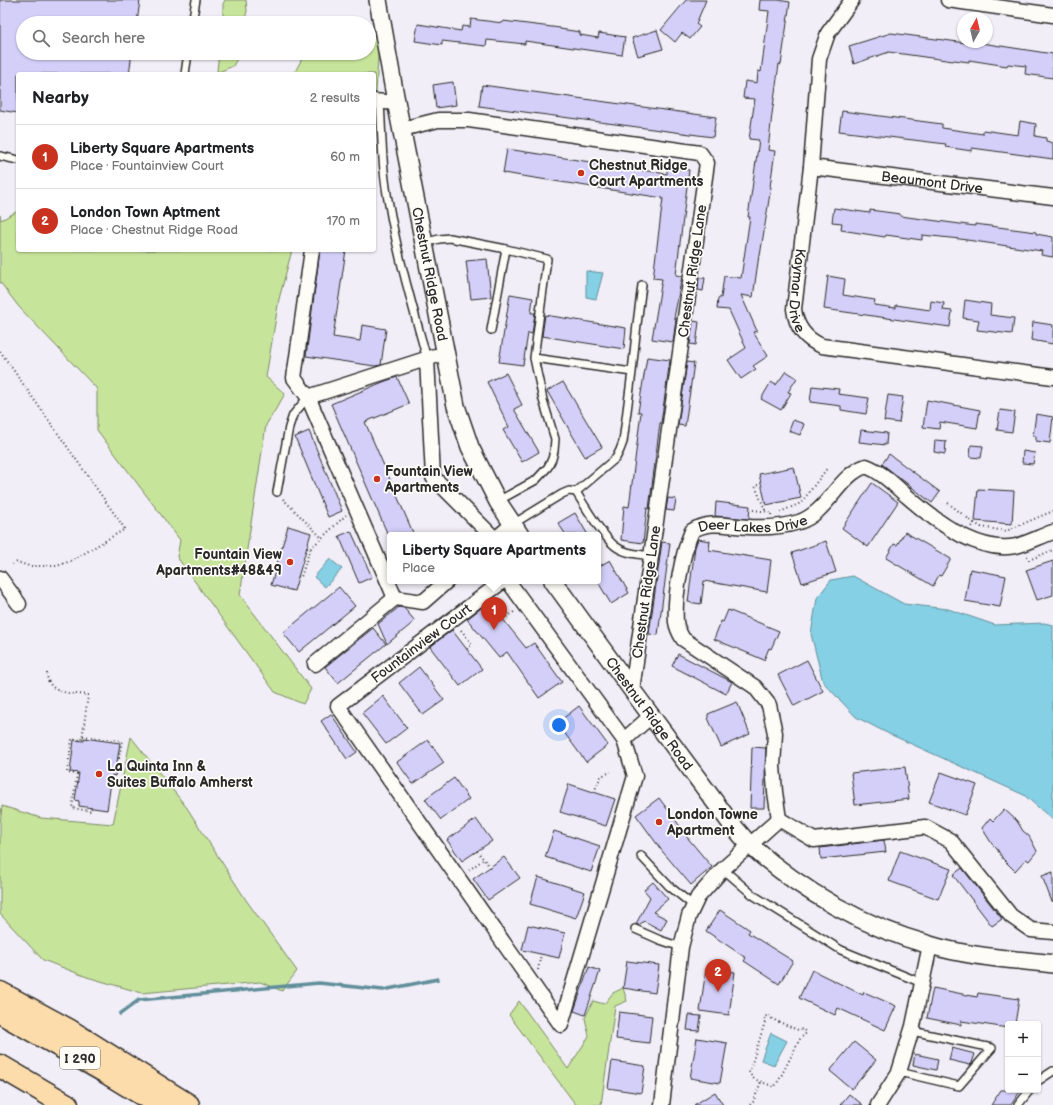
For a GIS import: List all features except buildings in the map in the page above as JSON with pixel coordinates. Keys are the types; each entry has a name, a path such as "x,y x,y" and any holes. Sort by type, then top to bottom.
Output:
{"highway":[{"path":"0,993 70,1031 188,1105"},
{"name":"I 290","path":"0,1012 106,1072 160,1105"},
{"path":"0,1066 67,1105"}],"street":[{"name":"Chestnut Ridge Road","path":"378,0 383,102 402,129 456,406 470,447 498,502 516,529"},
{"name":"Kaymar Drive","path":"852,0 828,33 819,59 811,166 794,309 798,327 813,343 822,346 1053,377"},
{"path":"948,0 1053,14"},
{"name":"Chestnut Ridge Lane","path":"402,129 438,120 470,120 700,153 707,163 632,690"},
{"name":"Beaumont Drive","path":"811,166 1053,197"},
{"path":"312,252 294,378 308,397 387,582"},
{"path":"308,397 445,353"},
{"path":"427,359 433,477 488,532"},
{"name":"Deer Lakes Drive","path":"779,819 773,766 775,733 769,706 755,687 683,639 678,631 676,624 677,597 683,557 692,531 700,526 786,526 801,522 815,514 852,473 866,466 876,470 921,508 952,530 992,547 1004,548 1017,546 1053,532"},
{"path":"0,578 19,604"},
{"path":"388,584 394,598"},
{"path":"315,664 394,598 423,602 444,584"},
{"name":"Fountainview Court","path":"459,878 338,706 452,620 509,584"},
{"path":"459,878 561,1025 635,776 624,740 512,584"},
{"name":"Chestnut Ridge Road","path":"555,584 732,825 749,844 789,877 840,909 895,934 959,952 1053,964"},
{"path":"624,740 651,716"},
{"path":"662,1105 681,947 689,916 698,897 723,869 749,844 779,819 814,840 925,827 951,841 1011,916 1031,930 1053,932"},
{"path":"878,1105 899,1072 912,1031 930,945"}],"lane":[{"path":"193,16 196,0"},
{"path":"185,72 187,60"},
{"path":"383,102 384,169 389,204 413,308 427,359"},
{"path":"0,156 16,160"},
{"path":"424,243 450,238 506,248 547,259 534,358 543,400 554,439 552,459 548,467 536,480 498,502"},
{"path":"491,330 506,248"},
{"path":"576,492 616,458 623,442 642,285"},
{"path":"534,358 632,372"},
{"path":"277,492 289,427 293,414 308,397"},
{"path":"516,529 562,494 569,491 576,492 606,536 615,546 624,551 651,556"},
{"path":"641,856 669,886 694,906"},
{"path":"723,869 753,895 841,950 922,983"},
{"path":"635,929 681,947"},
{"path":"899,1072 959,1086 992,1048 912,1031"},
{"path":"1041,1079 1053,1071"},
{"path":"1018,1105 1028,1093"}],"path":[{"path":"0,351 125,529 73,560 61,565 29,566 17,562 12,564"},
{"path":"778,513 801,503 828,467"},
{"path":"758,484 755,486 766,512"},
{"path":"283,498 322,538"},
{"path":"948,503 981,527 1006,531 1053,511"},
{"path":"298,576 301,577 310,549 344,516"},
{"path":"965,536 974,523"},
{"path":"452,620 472,644 467,649"},
{"path":"47,673 49,684 54,689 88,695 82,740 72,739 67,773 77,774 72,808 91,811 92,808"},
{"path":"83,736 122,741 119,758 118,757"},
{"path":"594,792 600,776 611,772"},
{"path":"477,851 490,867"},
{"path":"459,878 484,859"},
{"path":"769,1015 772,1019 798,1030 803,1029 806,1032 804,1036 801,1037 777,1084 772,1086 761,1082 751,1077 749,1071 765,1022 764,1017 769,1015"},
{"path":"750,1105 753,1102 761,1082"}],"green space":[{"path":"225,0 246,0 246,16 223,16 223,4"},
{"path":"376,37 379,39 376,93 376,72 294,72 301,60 376,60"},
{"path":"218,60 236,60 233,66 219,72 217,71"},
{"path":"16,212 16,252 291,252 279,299 266,377 285,394 266,425 240,595 311,689 303,704 275,692 177,557 180,540 97,430 97,389 19,307 0,282 0,215 1,220"},
{"path":"131,737 187,808 246,900 297,971 282,991 260,982 142,993 87,977 43,960 0,914 0,824 2,806 41,818 113,824"},
{"path":"623,988 627,1001 615,1006 601,1105 576,1105 509,1015 519,1001 568,1069 589,1036 585,1018 593,1001 604,1004 613,993"}],"water":[{"path":"586,271 603,273 596,299 586,297"},
{"path":"330,559 342,569 325,587 314,577"},
{"path":"853,576 904,604 948,609 995,625 1044,623 1053,625 1053,820 1024,795 885,732 856,717 823,682 811,634 817,598 831,580"},
{"path":"771,1033 787,1041 774,1065 761,1060"}],"waterway":[{"path":"120,1014 139,1000 319,983 383,990 438,979"}],"place":[{"name":"Chestnut Ridge Court Apartments","path":"581,173"},
{"name":"Fountain View Apartments","path":"377,479"},
{"name":"Fountain View Apartments#48&49","path":"290,562"},
{"name":"Liberty Square Apartments","path":"494,630"},
{"name":"La Quinta Inn & Suites Buffalo Amherst","path":"99,774"},
{"name":"London Towne Apartment","path":"659,822"},
{"name":"London Town Aptment","path":"718,992"}]}
